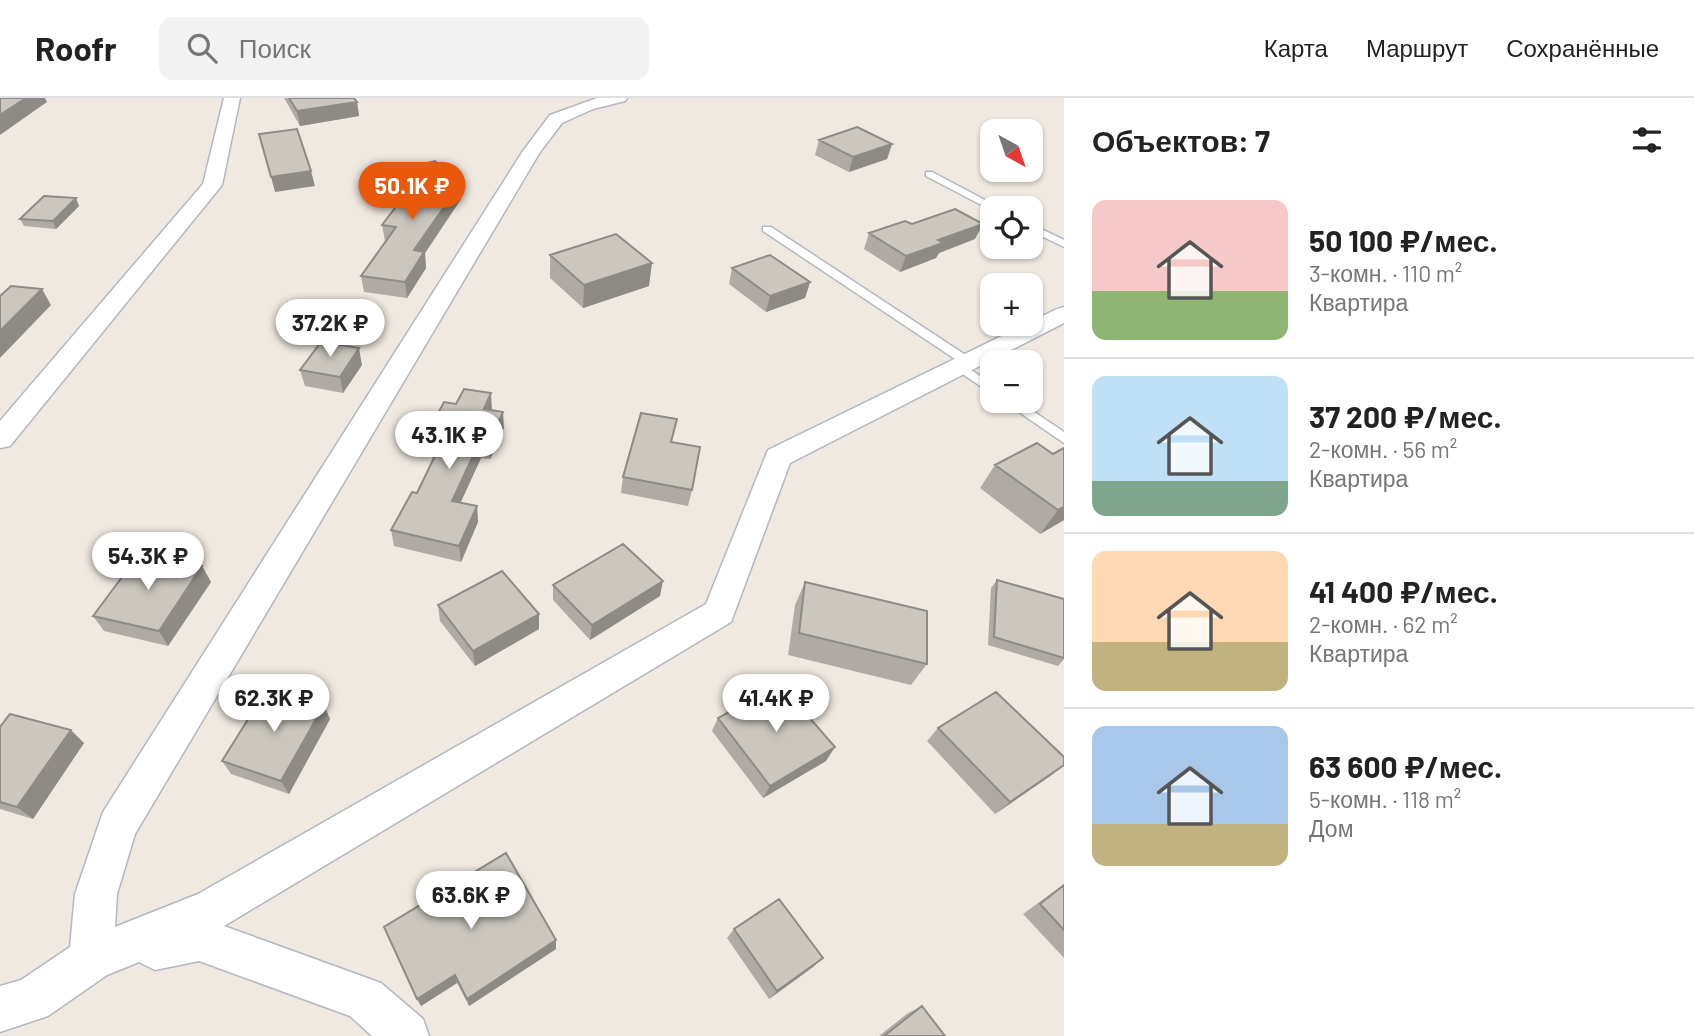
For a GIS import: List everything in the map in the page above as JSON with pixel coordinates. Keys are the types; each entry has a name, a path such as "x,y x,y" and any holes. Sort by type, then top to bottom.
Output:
{"street":[{"path":"0,439 212,185 232,98"},
{"path":"91,959 96,894 117,826 531,151 556,119 588,105 619,98"},
{"path":"0,1009 32,1000 91,959 212,910 719,613 778,457 1064,314"},
{"path":"91,959 199,939 365,999 406,1036"}],"lane":[{"path":"929,174 980,200"},
{"path":"767,229 962,363 980,379"},
{"path":"1043,233 1064,244"},
{"path":"1027,413 1064,438"}],"building":[{"path":"0,98 26,98 0,115"},
{"path":"289,98 354,98 357,102 297,111"},
{"path":"857,127 892,144 853,157 819,140"},
{"path":"297,129 311,171 271,177 259,134"},
{"path":"435,161 460,184 414,250 424,252 405,282 361,276 396,227 382,225 417,179 407,168"},
{"path":"44,196 76,198 53,221 20,219"},
{"path":"955,209 980,222 980,225 938,240 943,243 906,256 869,233 905,221 912,224"},
{"path":"616,234 652,263 584,285 550,255"},
{"path":"770,255 810,282 770,296 732,268"},
{"path":"11,286 42,289 0,331 0,296"},
{"path":"321,342 359,348 340,377 300,370"},
{"path":"464,389 491,393 484,409 503,412 489,443 480,441 452,501 477,506 459,546 391,530 412,492 417,493 445,435 428,432 444,402 456,404"},
{"path":"641,413 677,419 671,442 700,447 692,490 623,477"},
{"path":"1037,443 1053,454 1064,448 1064,507 1058,510 995,465"},
{"path":"623,544 663,581 592,625 553,585"},
{"path":"140,553 202,566 159,631 93,616"},
{"path":"502,571 539,614 473,651 438,605"},
{"path":"997,580 1064,599 1064,658 994,637"},
{"path":"805,582 927,611 927,664 799,633"},
{"path":"780,684 835,747 770,786 718,718"},
{"path":"268,687 324,705 281,781 222,761"},
{"path":"996,692 1064,757 1064,765 1010,802 938,728"},
{"path":"10,714 71,730 17,807 0,802 0,727"},
{"path":"506,853 556,940 467,999 455,975 417,999 384,927"},
{"path":"1064,885 1064,930 1040,904"},
{"path":"779,899 823,958 777,991 734,929"},
{"path":"922,1006 945,1036 884,1036"}]}
